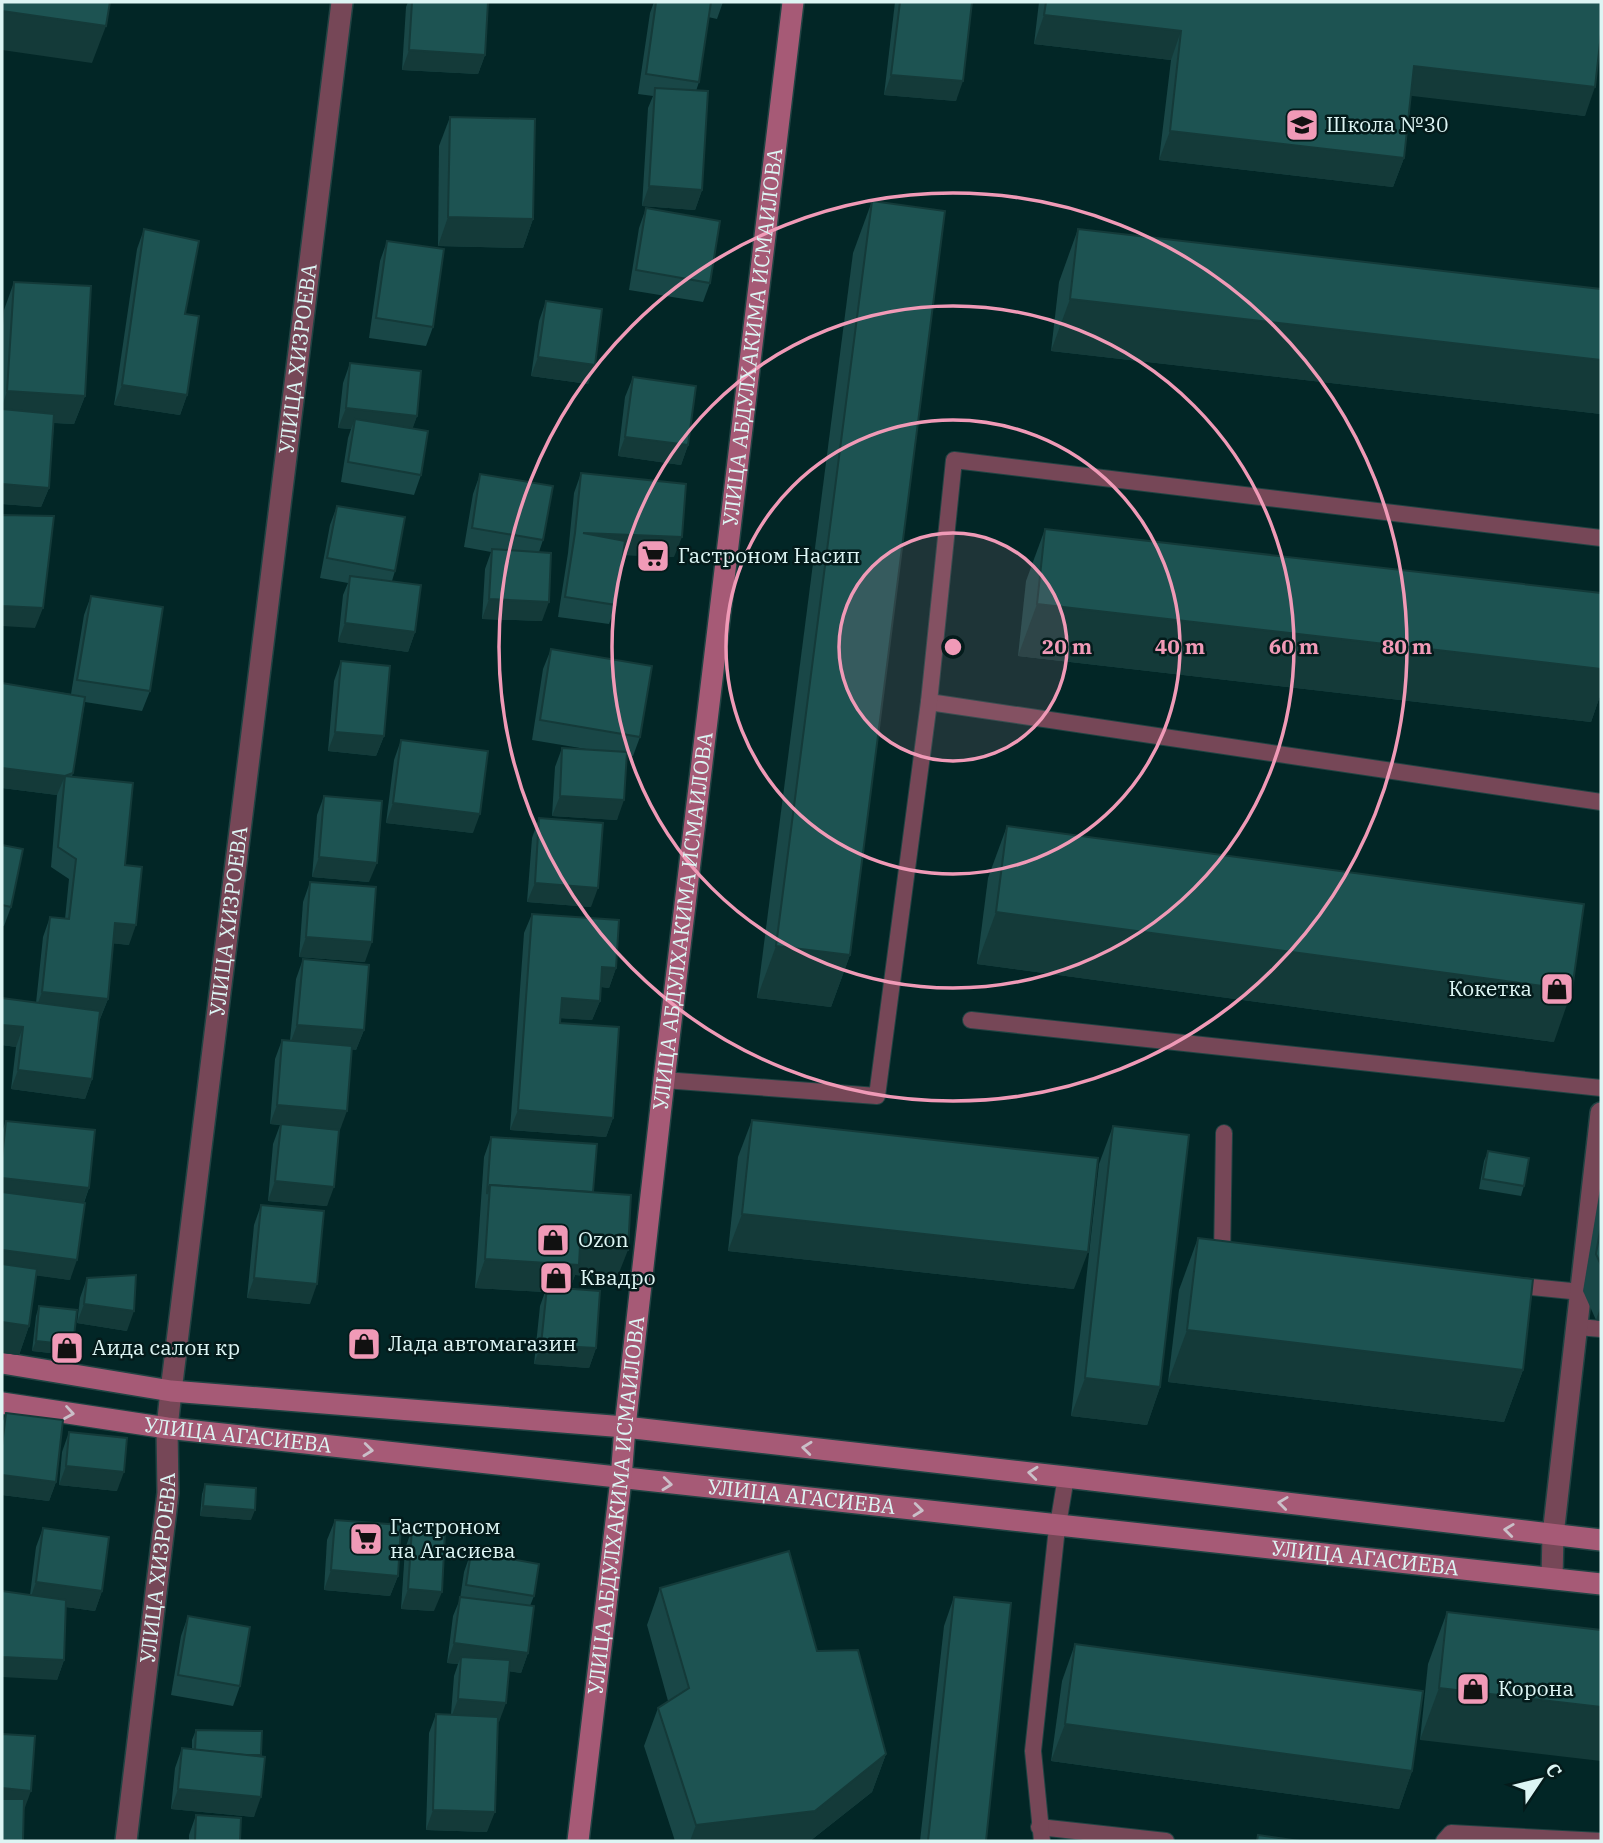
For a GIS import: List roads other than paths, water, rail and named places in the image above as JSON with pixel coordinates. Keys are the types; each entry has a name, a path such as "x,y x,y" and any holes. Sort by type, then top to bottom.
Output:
{"main road":[{"name":"УЛИЦА АБДУЛХАКИМА ИСМАИЛОВА","path":"578,1841 664,1080 793,2"},
{"name":"УЛИЦА АГАСИЕВА","path":"2,1363 171,1391 625,1427 1601,1540"},
{"name":"УЛИЦА АГАСИЕВА","path":"2,1403 167,1428 1601,1584"}],"street":[{"name":"УЛИЦА ХИЗРОЕВА","path":"127,1841 168,1493 167,1428 171,1391 342,2"},
{"path":"1552,1577 1553,1535 1601,1113"}],"lane":[{"path":"664,1080 877,1096 929,702 954,460 1601,538"},
{"path":"929,702 1601,802"},
{"path":"971,1020 1601,1088"},
{"path":"1224,1133 1222,1258 1236,1260"},
{"path":"1498,1284 1581,1292"},
{"path":"1578,1327 1601,1329"},
{"path":"1066,1477 1058,1525 1033,1751 1040,1834 1166,1841"},
{"path":"1444,1841 1451,1833 1601,1840"}],"place":[{"name":"Школа №30","path":"1302,125"},
{"name":"Гастроном Насип","path":"653,556"},
{"name":"Кокетка","path":"1557,989"},
{"name":"Ozon","path":"553,1240"},
{"name":"Квадро","path":"556,1278"},
{"name":"Лада автомагазин","path":"364,1344"},
{"name":"Аида салон кр","path":"67,1348"},
{"name":"Гастроном на Агасиева","path":"366,1539"},
{"name":"Корона","path":"1473,1689"}]}
